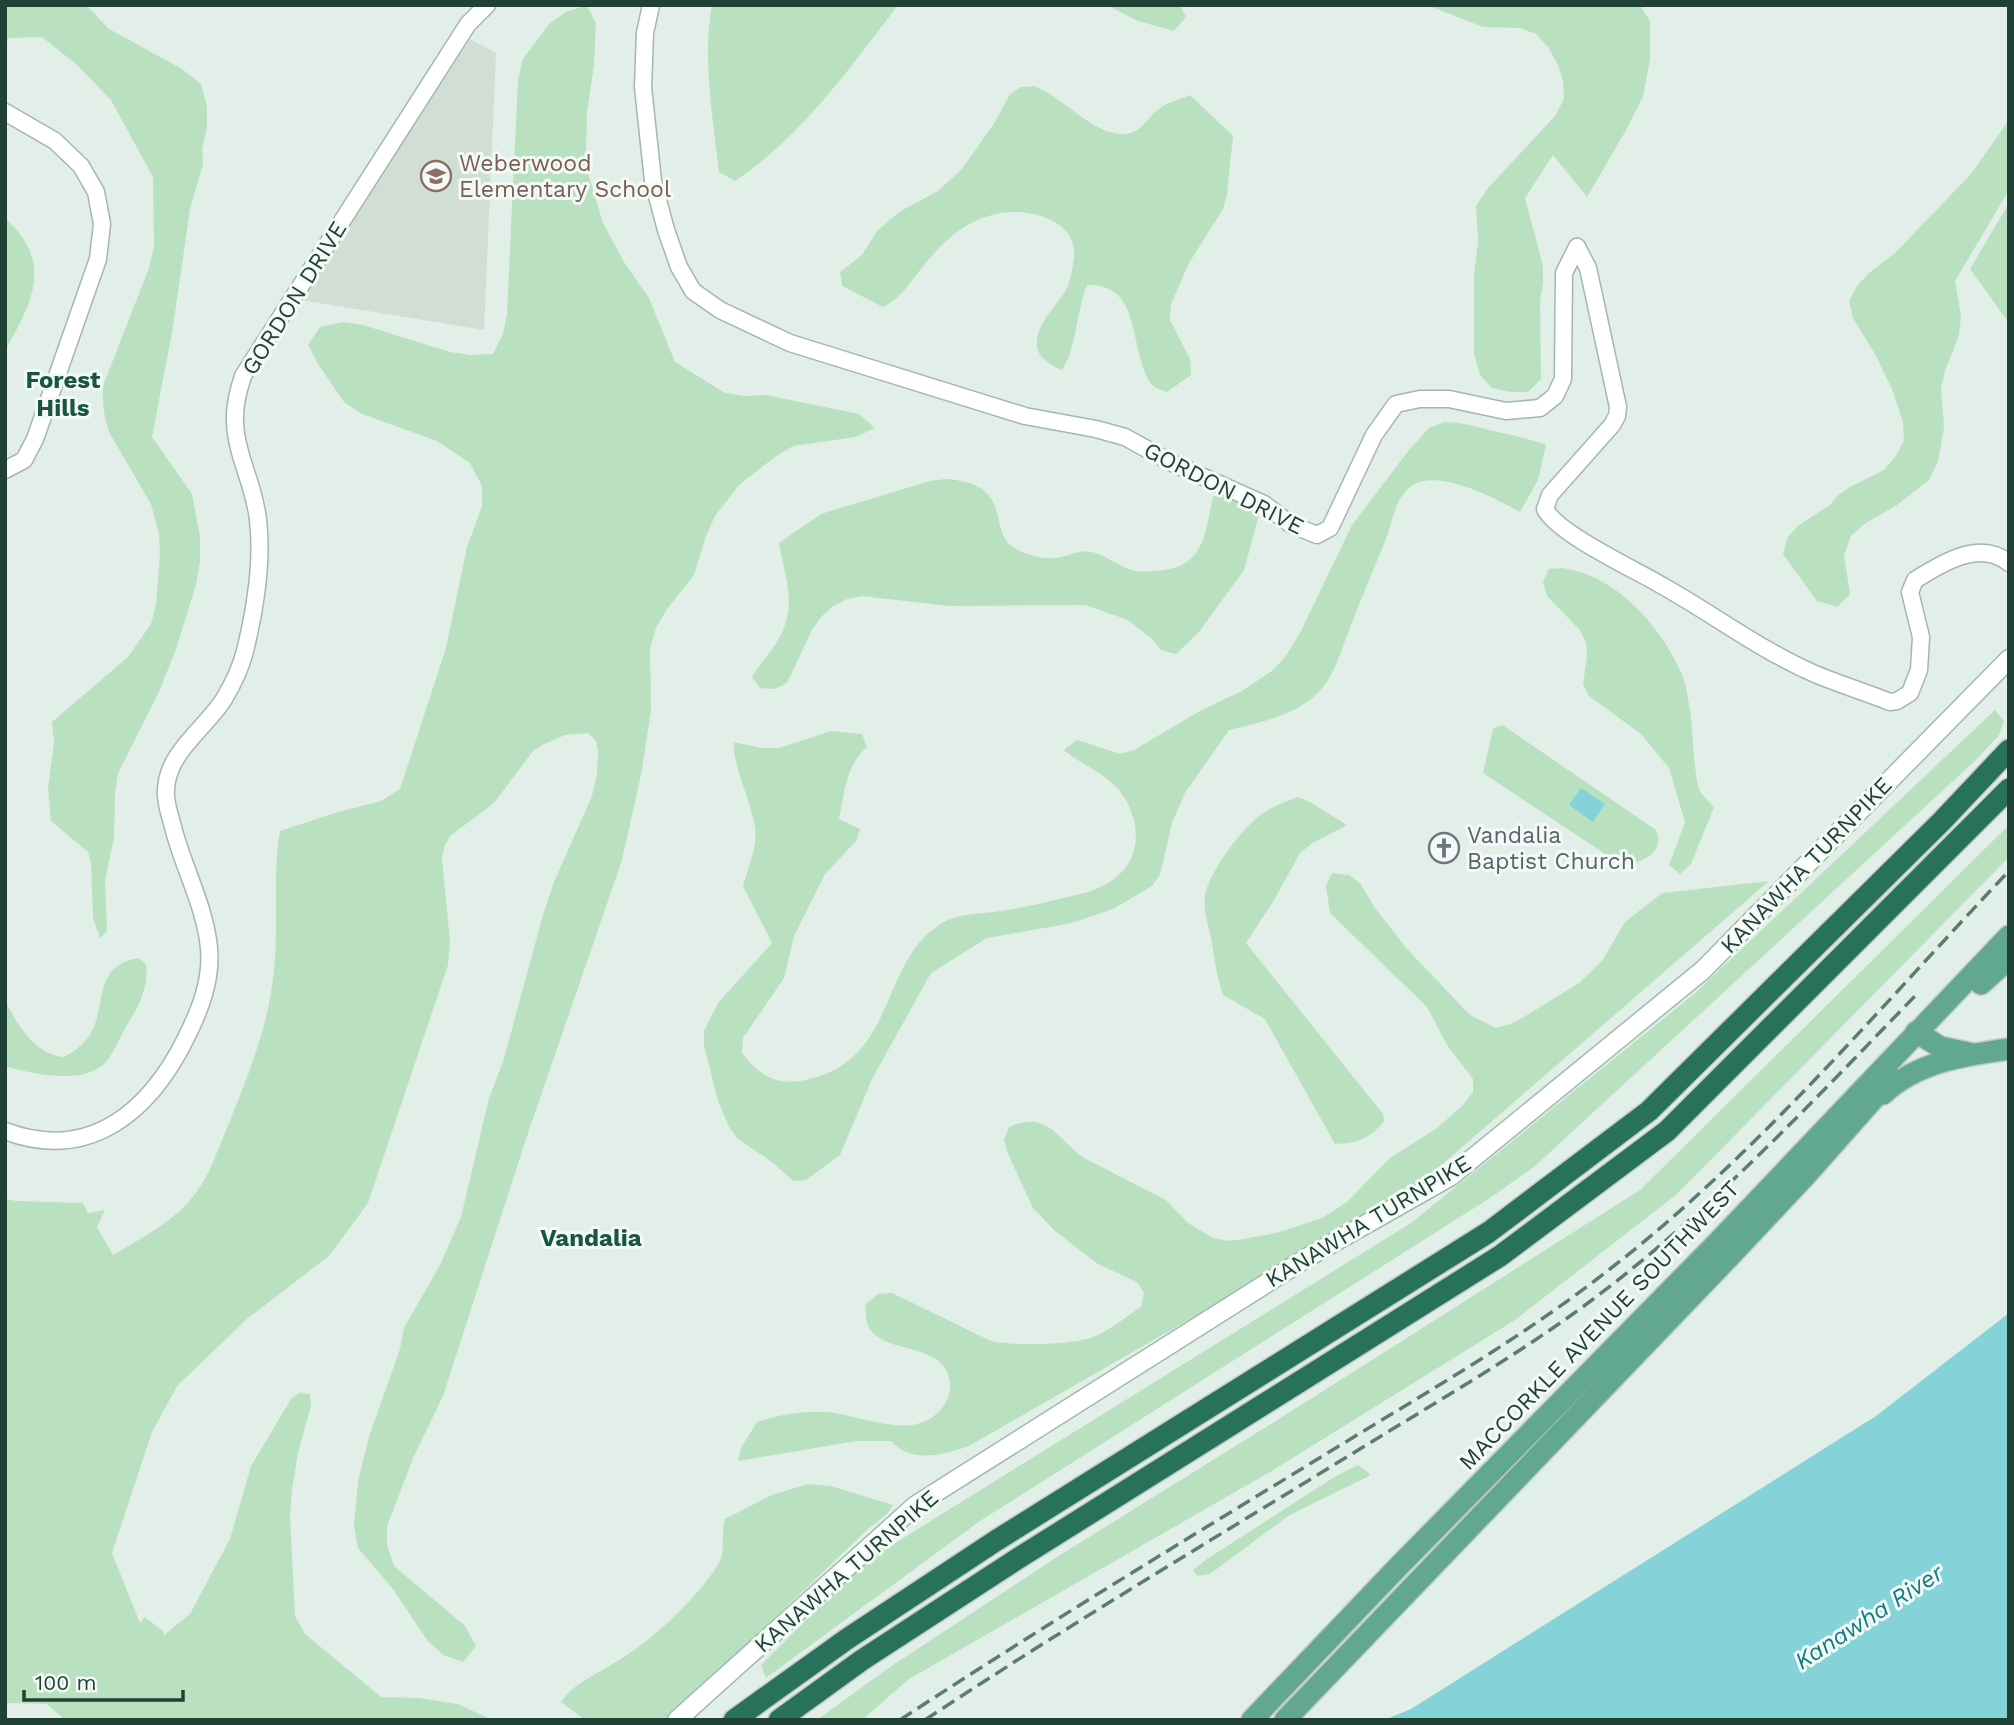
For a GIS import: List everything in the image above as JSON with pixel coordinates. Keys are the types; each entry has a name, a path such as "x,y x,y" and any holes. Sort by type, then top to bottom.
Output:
{"highway":[{"path":"734,1720 847,1639 997,1540 1489,1232 1628,1127 1649,1111 1942,821 2009,750"},
{"path":"779,1720 862,1660 1014,1561 1500,1256 1667,1131 2009,789"}],"main road":[{"name":"KANAWHA TURNPIKE","path":"677,1720 916,1505 1308,1257 1451,1176 1703,971 2009,659"},
{"path":"1985,970 2009,936"},
{"path":"1985,970 2009,959"},
{"name":"MACCORKLE AVENUE SOUTHWEST","path":"1252,1720 1406,1559 1985,970"},
{"path":"1921,1036 1940,1047 1971,1053"},
{"name":"MACCORKLE AVENUE SOUTHWEST","path":"1285,1720 1808,1173 1921,1036"},
{"path":"1857,1115 1902,1080 1929,1065 1971,1053 2009,1049"}],"street":[{"name":"GORDON DRIVE","path":"5,1131 54,1141 75,1139 92,1135 129,1116 153,1092 178,1055 194,1024 208,981 208,933 179,852 166,790 174,762 223,700 234,681 249,631 259,563 258,519 235,424 236,400 243,376 258,348 356,201 468,23 486,5"},
{"name":"GORDON DRIVE","path":"651,5 645,33 643,87 653,181 679,267 693,291 720,310 790,343 1025,416 1125,437 1172,463 1264,504 1290,524 1317,534 1330,528 1374,435 1396,404 1419,399 1449,399 1506,411 1540,408 1555,396 1563,379 1564,273 1577,247 1588,268 1618,407 1612,425 1549,495 1545,509 1549,517 1602,553 1662,585 1752,641 1814,674 1890,702 1904,698 1913,685 1921,652 1921,637 1910,592 1915,580 1958,557 1984,551 1999,555 2009,563"},
{"path":"5,112 55,141 81,166 96,192 102,224 98,259 35,439 24,460 5,470"}],"shaded area":[{"name":"Weberwood Elementary School","path":"470,39 496,53 484,330 301,300"}],"green space":[{"path":"5,5 86,5 109,29 182,69 201,84 207,106 203,164 190,209 173,327 152,437 192,494 200,537 200,561 196,585 175,652 158,694 118,773 114,838 105,880 107,931 100,938 93,918 91,863 88,852 51,821 48,788 54,743 52,722 128,657 151,624 156,605 159,534 151,504 110,434 103,404 103,386 149,268 154,247 153,177 111,100 76,64 42,37 9,38 5,46"},
{"path":"587,5 596,24 594,65 587,112 586,154 589,177 603,223 624,262 649,298 675,362 725,393 766,395 859,414 875,428 856,437 793,446 740,484 715,516 694,575 667,609 656,628 650,648 651,711 641,775 622,860 526,1139 443,1396 414,1456 387,1526 387,1545 394,1566 465,1626 476,1646 463,1662 443,1655 427,1640 393,1589 358,1548 354,1526 358,1481 369,1437 400,1349 404,1328 440,1265 461,1217 489,1098 503,1062 543,915 554,882 592,796 598,751 596,741 588,733 565,735 533,751 494,803 450,836 442,857 450,943 448,965 368,1203 329,1256 248,1318 177,1386 152,1432 112,1553 140,1623 145,1617 164,1632 163,1636 190,1614 230,1539 251,1466 291,1399 299,1393 310,1394 311,1406 298,1453 290,1515 295,1616 305,1634 381,1697 419,1698 458,1704 492,1720 65,1720 47,1704 5,1703 5,1199 83,1203 88,1213 105,1210 97,1227 113,1255 155,1230 183,1208 201,1185 213,1162 247,1076 267,1013 275,953 276,865 280,831 381,801 400,789 446,648 467,547 482,506 482,486 470,463 437,441 362,414 344,402 308,345 320,327 342,322 363,325 450,352 493,354 503,334 507,314 518,80 523,59 549,24 566,12"},
{"path":"712,5 898,5 824,100 782,143 735,181 719,172 708,67"},
{"path":"1107,5 1180,5 1186,17 1174,31 1138,21"},
{"path":"1427,5 1640,5 1650,21 1650,59 1643,97 1587,197 1553,155 1525,198 1543,266 1540,301 1541,379 1528,392 1492,388 1480,375 1474,354 1474,276 1478,241 1476,206 1488,188 1555,116 1564,99 1563,81 1548,47 1536,34 1520,28 1483,27"},
{"path":"1034,86 1093,124 1119,134 1136,131 1160,108 1190,95 1233,136 1223,209 1189,263 1171,304 1170,320 1190,359 1191,375 1167,392 1153,386 1146,376 1127,309 1113,291 1102,286 1087,285 1071,351 1062,370 1048,362 1038,351 1038,334 1066,290 1074,255 1072,240 1065,230 1043,216 1023,212 1000,213 971,223 947,240 902,293 883,307 842,286 840,272 862,255 877,231 899,212 938,191 962,169 995,122 1010,94 1021,87"},
{"path":"2009,120 2009,190 1955,281 1961,316 1959,335 1941,389 1944,427 1938,462 1929,480 1897,505 1864,524 1851,536 1844,555 1850,594 1837,607 1817,601 1783,554 1788,537 1799,525 1830,505 1850,487 1884,470 1896,456 1904,440 1903,422 1892,389 1853,318 1849,301 1857,286 1869,273 1896,252 1971,174"},
{"path":"2009,203 2009,323 1970,269"},
{"path":"5,218 30,251 34,282 24,315 5,351"},
{"path":"1444,422 1458,423 1546,445 1538,480 1520,512 1454,483 1427,481 1408,489 1396,508 1338,661 1328,680 1315,696 1293,711 1229,730 1185,793 1172,823 1160,875 1152,886 1113,909 1072,923 987,938 931,973 872,1079 840,1155 806,1180 793,1181 772,1162 738,1139 729,1127 718,1101 704,1045 704,1031 718,1003 772,943 743,886 756,834 733,742 762,748 779,748 831,731 862,734 867,747 850,771 839,819 860,829 856,841 825,874 794,936 784,978 743,1038 742,1053 760,1072 782,1081 800,1081 832,1071 854,1056 871,1035 905,964 919,943 939,925 961,916 1022,907 1088,892 1108,883 1121,872 1135,848 1135,824 1127,802 1107,779 1064,750 1077,740 1120,754 1134,750 1200,711 1242,691 1273,670 1300,633 1352,525 1409,450 1429,428"},
{"path":"946,479 968,483 983,490 996,509 1006,540 1020,551 1050,558 1088,551 1127,568 1148,572 1178,567 1195,554 1205,534 1213,497 1224,492 1252,499 1260,511 1244,570 1199,632 1176,654 1161,650 1128,620 1085,605 949,606 862,596 833,606 822,616 812,630 787,683 774,689 760,688 752,677 782,632 789,607 779,543 821,514 930,481"},
{"path":"1563,568 1601,581 1633,604 1660,635 1682,675 1690,711 1698,785 1701,793 1714,807 1691,864 1680,874 1669,865 1685,822 1669,768 1641,734 1589,696 1583,684 1586,642 1579,629 1547,596 1543,582 1549,569"},
{"path":"1995,710 2004,721 1999,735 1977,759 1535,1166 1490,1198 980,1521 766,1678 761,1665 863,1563 1411,1223 1694,994"},
{"path":"1504,726 1656,830 1658,845 1655,850 1644,859 1622,865 1483,773 1493,729"},
{"path":"1298,797 1347,825 1311,844 1300,853 1246,943 1383,1114 1384,1121 1373,1132 1350,1143 1335,1144 1265,1019 1223,995 1205,911 1208,885 1219,863 1235,841 1264,813"},
{"path":"2009,825 2009,857 1677,1194 1515,1320 1270,1472 909,1679 862,1720 817,1720 887,1669 1057,1557 1640,1190"},
{"path":"1332,873 1349,875 1360,883 1375,908 1407,949 1470,1015 1496,1028 1524,1017 1579,983 1602,961 1625,922 1662,893 1769,881 1408,1194 969,1446 928,1456 908,1453 891,1441 856,1441 738,1461 741,1448 757,1422 774,1417 826,1412 893,1425 909,1425 924,1422 937,1413 949,1395 950,1382 947,1372 938,1361 926,1354 884,1341 873,1333 867,1322 866,1304 878,1294 892,1293 991,1341 1015,1344 1062,1343 1090,1338 1141,1307 1144,1293 1137,1282 1098,1264 1055,1231 1033,1208 1008,1154 1004,1140 1009,1127 1033,1122 1042,1124 1084,1158 1166,1200 1188,1223 1213,1238 1229,1241 1276,1233 1322,1218 1347,1202 1390,1158 1437,1128 1463,1105 1473,1092 1473,1079 1447,1045 1427,1007 1330,913 1326,886"},
{"path":"138,958 146,964 147,972 142,996 105,1063 96,1070 71,1076 28,1072 5,1066 5,1001 35,1044 63,1057 81,1045 92,1032 109,974 120,964"},
{"path":"1358,1465 1370,1474 1369,1476 1288,1516 1210,1574 1197,1576 1193,1570 1336,1476"},
{"path":"808,1484 831,1486 893,1505 887,1514 668,1720 585,1720 561,1702 579,1684 645,1642 693,1597 720,1561 725,1519 772,1495"}],"water":[{"path":"1581,788 1605,804 1593,822 1569,805"},
{"name":"Kanawha River","path":"2009,1313 2009,1720 1384,1720 1411,1709 1876,1416"}],"railway":[{"path":"900,1720 1010,1649 1479,1360 1610,1269 1717,1177 1767,1128 1817,1078 2009,871"},
{"path":"925,1720 1090,1614 1482,1375 1592,1300 1720,1192 1917,994"}],"place":[{"name":"Weberwood Elementary School","path":"436,176"},
{"name":"Vandalia Baptist Church","path":"1444,848"}],"district":[{"name":"Forest Hills","path":"63,394"},
{"name":"Vandalia","path":"591,1238"}]}
